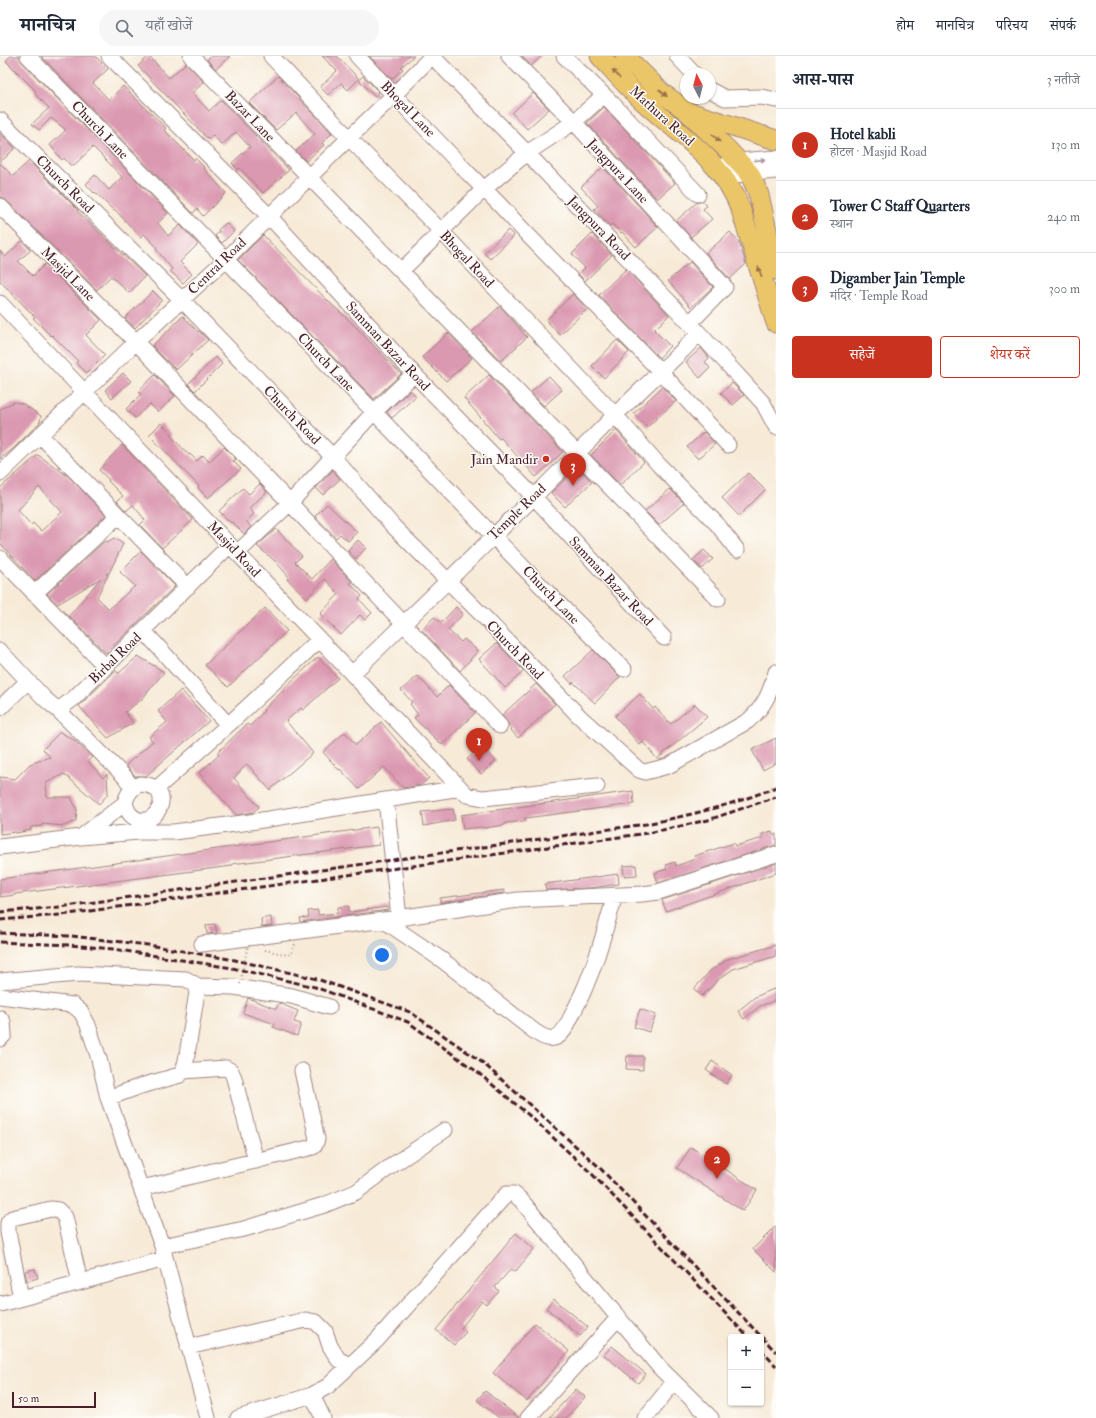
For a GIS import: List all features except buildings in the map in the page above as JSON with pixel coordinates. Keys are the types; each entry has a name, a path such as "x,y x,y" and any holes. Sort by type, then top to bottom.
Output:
{"main road":[{"name":"Mathura Road","path":"600,56 642,100 695,145 720,172 737,198 776,323"},
{"name":"Mathura Road","path":"625,56 662,93 687,111 744,168 759,196 771,245"},
{"path":"687,111 776,140"},
{"path":"776,208 772,222 771,245 776,270"}],"street":[{"name":"Church Lane","path":"28,56 549,594 624,669"},
{"name":"Samman Bazar Road","path":"109,56 269,216 414,374 534,497 664,638"},
{"name":"Bazar Lane","path":"191,56 718,599"},
{"name":"Bhogal Road","path":"271,56 442,232 615,415 717,524 737,550"},
{"name":"Bhogal Lane","path":"357,56 660,371 728,446"},
{"name":"Central Road","path":"0,474 136,342 225,260 432,56"},
{"name":"Jangpura Road","path":"432,56 694,328 763,403 776,427"},
{"name":"Jangpura Lane","path":"510,56 574,122 725,287"},
{"path":"564,56 604,95 698,194"},
{"path":"677,56 688,68"},
{"path":"716,93 725,98 762,96 776,100"},
{"path":"401,271 484,189 526,153 574,122 604,95"},
{"name":"Church Road","path":"0,120 182,300 333,457 393,526 448,580 579,716 640,770 646,772 668,766 748,720 760,710 771,690 776,672"},
{"path":"720,172 744,168 776,158"},
{"path":"744,168 776,171"},
{"name":"Masjid Lane","path":"0,206 136,342 500,726"},
{"name":"Temple Road","path":"352,674 534,497 660,371 684,350 694,328 725,287"},
{"name":"Masjid Road","path":"0,303 464,792"},
{"name":"Birbal Road","path":"58,710 73,699 188,587 290,503 374,412 414,374"},
{"path":"40,435 188,587"},
{"path":"34,594 118,516"},
{"path":"0,558 106,667"},
{"path":"144,631 228,725"},
{"path":"156,789 228,725 319,640"},
{"path":"0,651 44,699 58,710 125,777 132,788"},
{"path":"0,708 28,681"},
{"path":"140,784 148,785 156,789 160,796 161,804 159,811 153,817 145,820 137,819 130,814 125,803 126,797 132,788 140,784"},
{"path":"0,847 138,832 174,832 250,822 386,800 464,792 473,797 483,798 597,786"},
{"path":"386,800 399,918"},
{"path":"81,837 125,803"},
{"path":"159,811 174,832"},
{"path":"202,944 399,918 518,900 658,892 776,854"},
{"path":"382,920 442,960 539,1034 544,1037 553,1038 560,1036 584,994 597,960 615,895"},
{"path":"0,980 78,974 186,979 198,986 234,987 292,996 330,1007"},
{"path":"108,1098 141,1086 180,1075 186,1061 198,986"},
{"path":"0,996 73,1005 81,1012 88,1025 99,1060 108,1098 164,1252 208,1418"},
{"path":"0,1018 4,1022 4,1035 0,1039"},
{"path":"183,1071 226,1068 231,1071 256,1161"},
{"path":"142,1188 308,1149 315,1145 317,1139 302,1071"},
{"path":"0,1304 80,1282 164,1252 330,1203 356,1192 394,1164 445,1130"},
{"path":"238,1418 312,1395 328,1386 377,1340 502,1199 508,1194 514,1194 521,1200 660,1368 711,1418"},
{"path":"21,1298 8,1232 8,1223 12,1218 51,1209 58,1210 65,1217 80,1282"},
{"path":"528,1418 619,1317"},
{"path":"188,1347 306,1320 316,1322 325,1331 330,1346 338,1359 349,1365"},
{"path":"645,1418 674,1382"},
{"path":"312,1395 323,1418"}],"path":[{"path":"280,954 291,954 298,932"},
{"path":"240,984 248,945"}],"railway":[{"path":"0,912 60,907 646,824 712,809 776,787"},
{"path":"0,920 61,915 648,833 708,820 776,797"},
{"path":"0,933 71,936 148,945 235,960 317,979 410,1012 483,1063 599,1167 776,1352"},
{"path":"0,942 70,945 113,949 232,968 315,987 408,1022 476,1071 531,1117 592,1174 745,1334"},
{"path":"764,1353 776,1366"}],"place":[{"name":"Jain Mandir","path":"546,459"},
{"name":"Digamber Jain Temple","path":"573,486"},
{"name":"Hotel kabli","path":"479,761"},
{"name":"Tower C Staff Quarters","path":"717,1179"}]}
